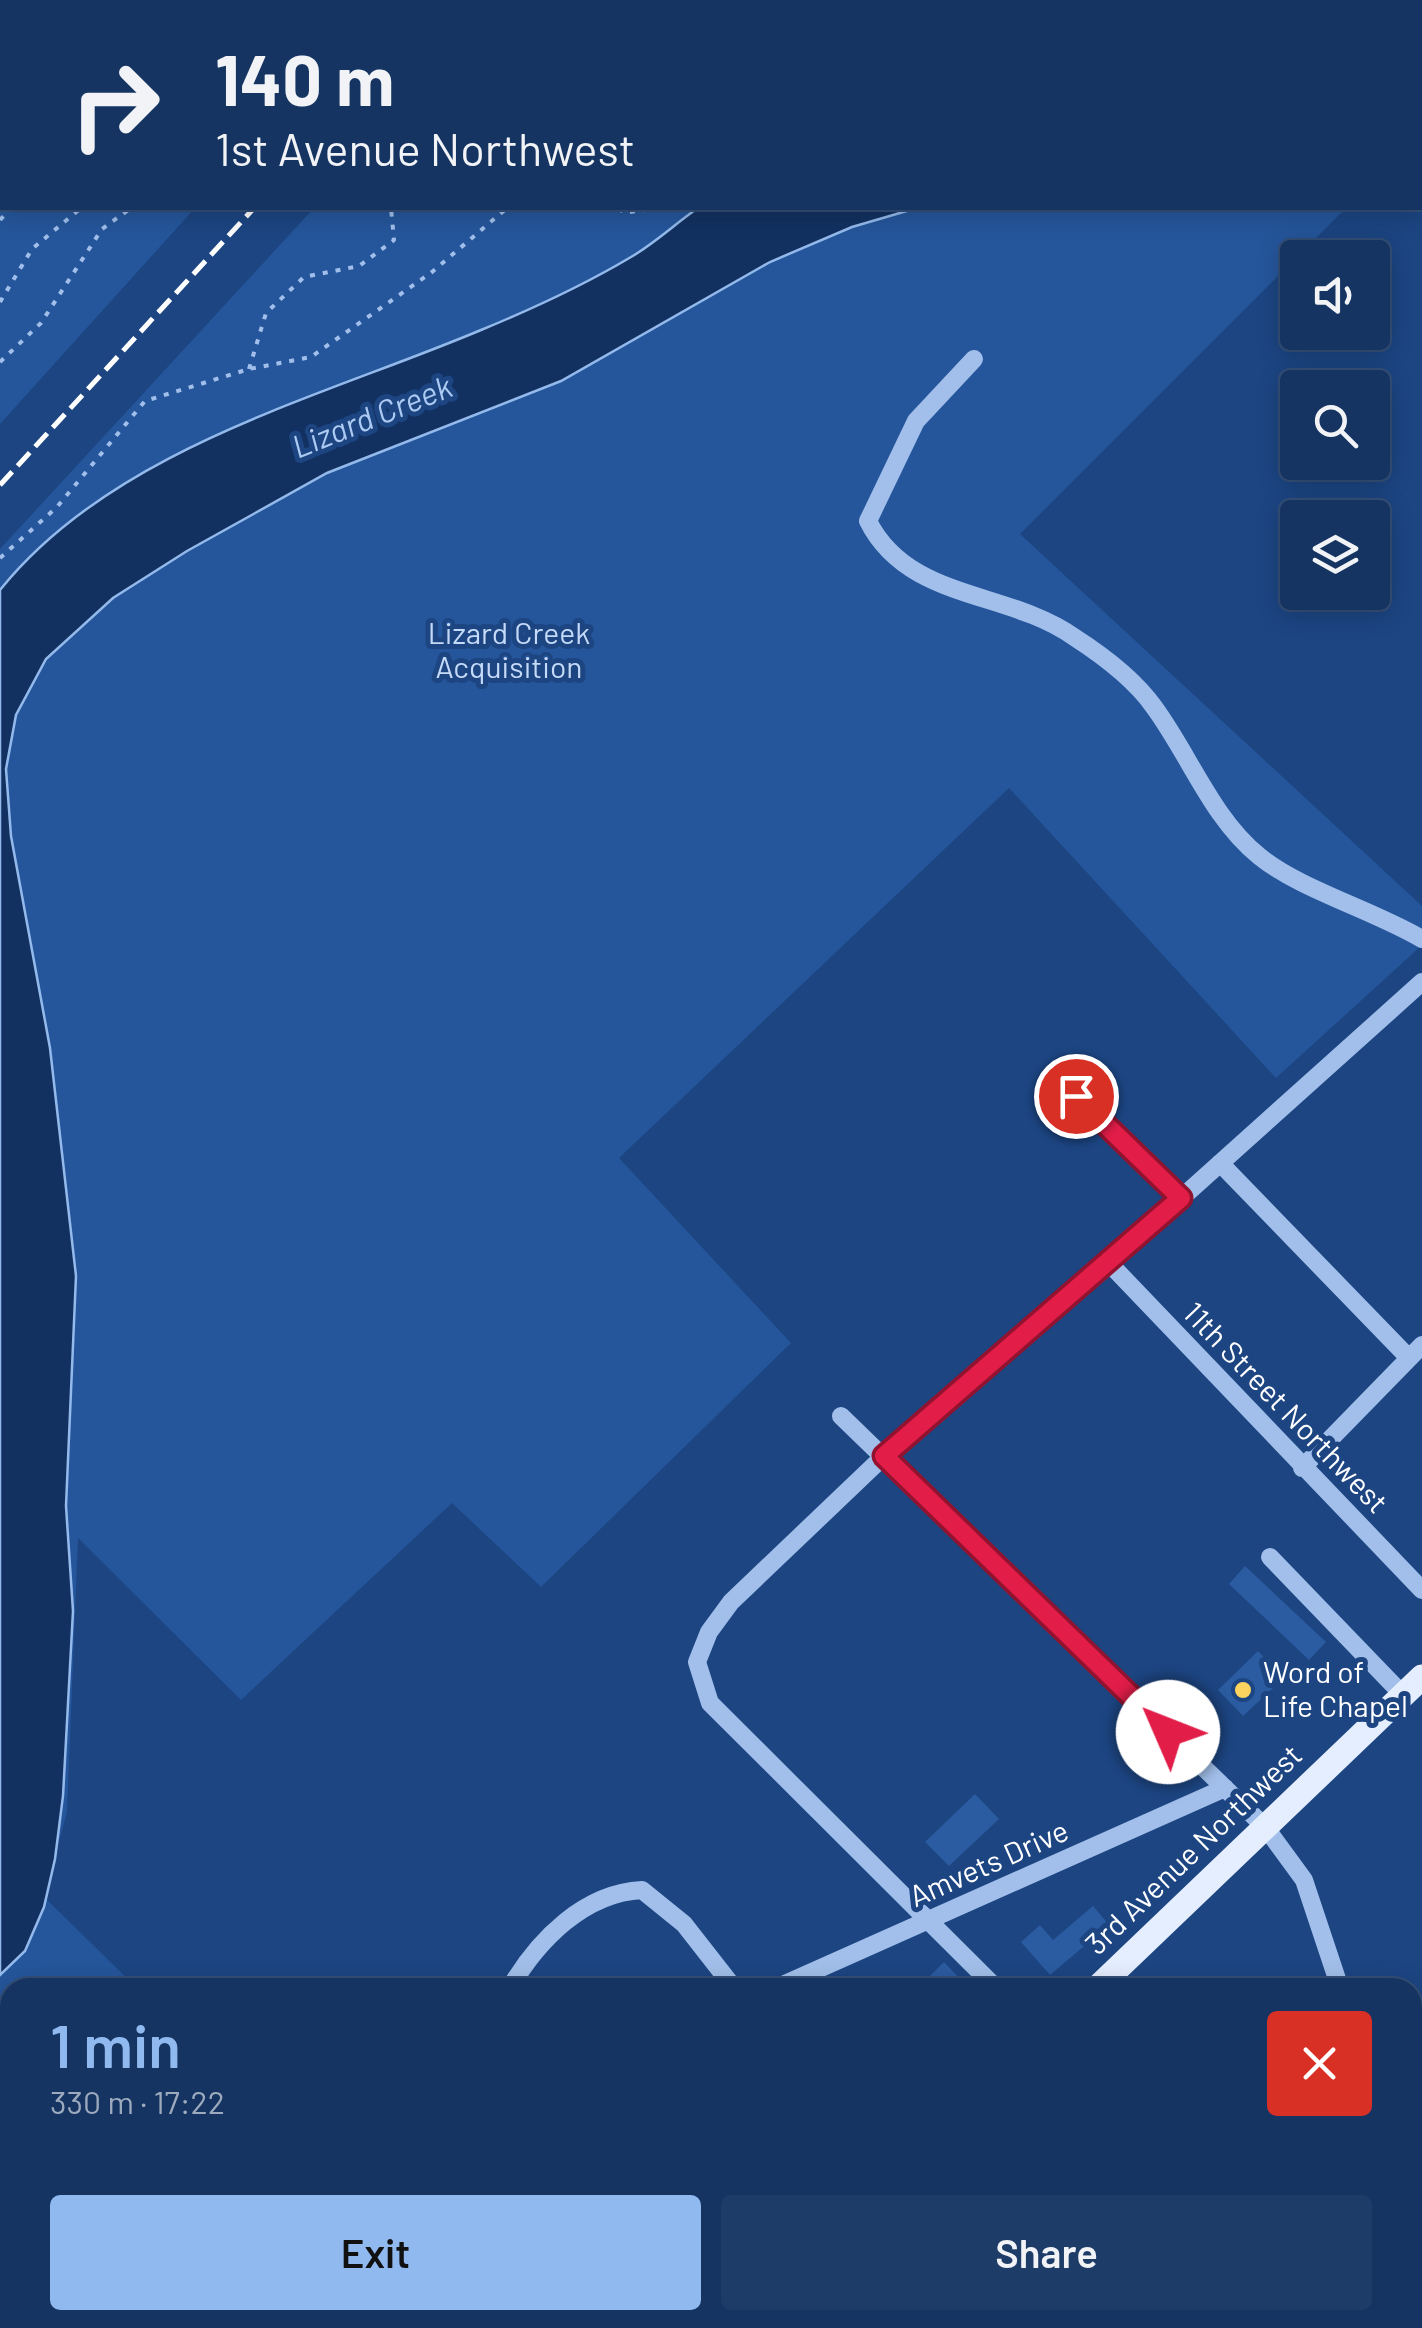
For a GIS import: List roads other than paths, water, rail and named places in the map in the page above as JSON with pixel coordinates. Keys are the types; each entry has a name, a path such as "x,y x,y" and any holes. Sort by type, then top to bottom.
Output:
{"main road":[{"name":"3rd Avenue Northwest","path":"1107,1978 1412,1686"}],"street":[{"path":"974,359 916,420 868,521 878,541 892,558 927,580 1040,617 1073,636 1152,704 1229,826 1261,858 1422,939"},
{"path":"986,1978 710,1703 696,1662 709,1632 731,1602 884,1456 1108,1263 1422,982"},
{"path":"1054,1076 1181,1198"},
{"path":"1220,1163 1416,1352 1302,1468"},
{"name":"11th Street Northwest","path":"1108,1263 1422,1590"},
{"path":"841,1416 1266,1828 1304,1880 1337,1978"},
{"path":"1270,1557 1412,1686"},
{"name":"Amvets Drive","path":"799,1978 1224,1788"},
{"path":"516,1978 528,1956 562,1924 617,1891 642,1890 684,1924 726,1978"}],"water":[{"name":"Lizard Creek","path":"695,210 910,210 852,227 770,262 561,381 327,473 187,551 113,598 46,659 16,715 6,769 11,836 50,1048 76,1276 66,1506 73,1611 63,1796 55,1859 44,1907 25,1951 0,1975 0,590 47,541 101,499 160,463 223,432 558,296 640,251"}],"railway":[{"path":"0,485 252,210"}],"place":[{"name":"Word of Life Chapel","path":"1243,1690"}],"park label":[{"name":"Lizard Creek Acquisition","path":"509,651"}]}
